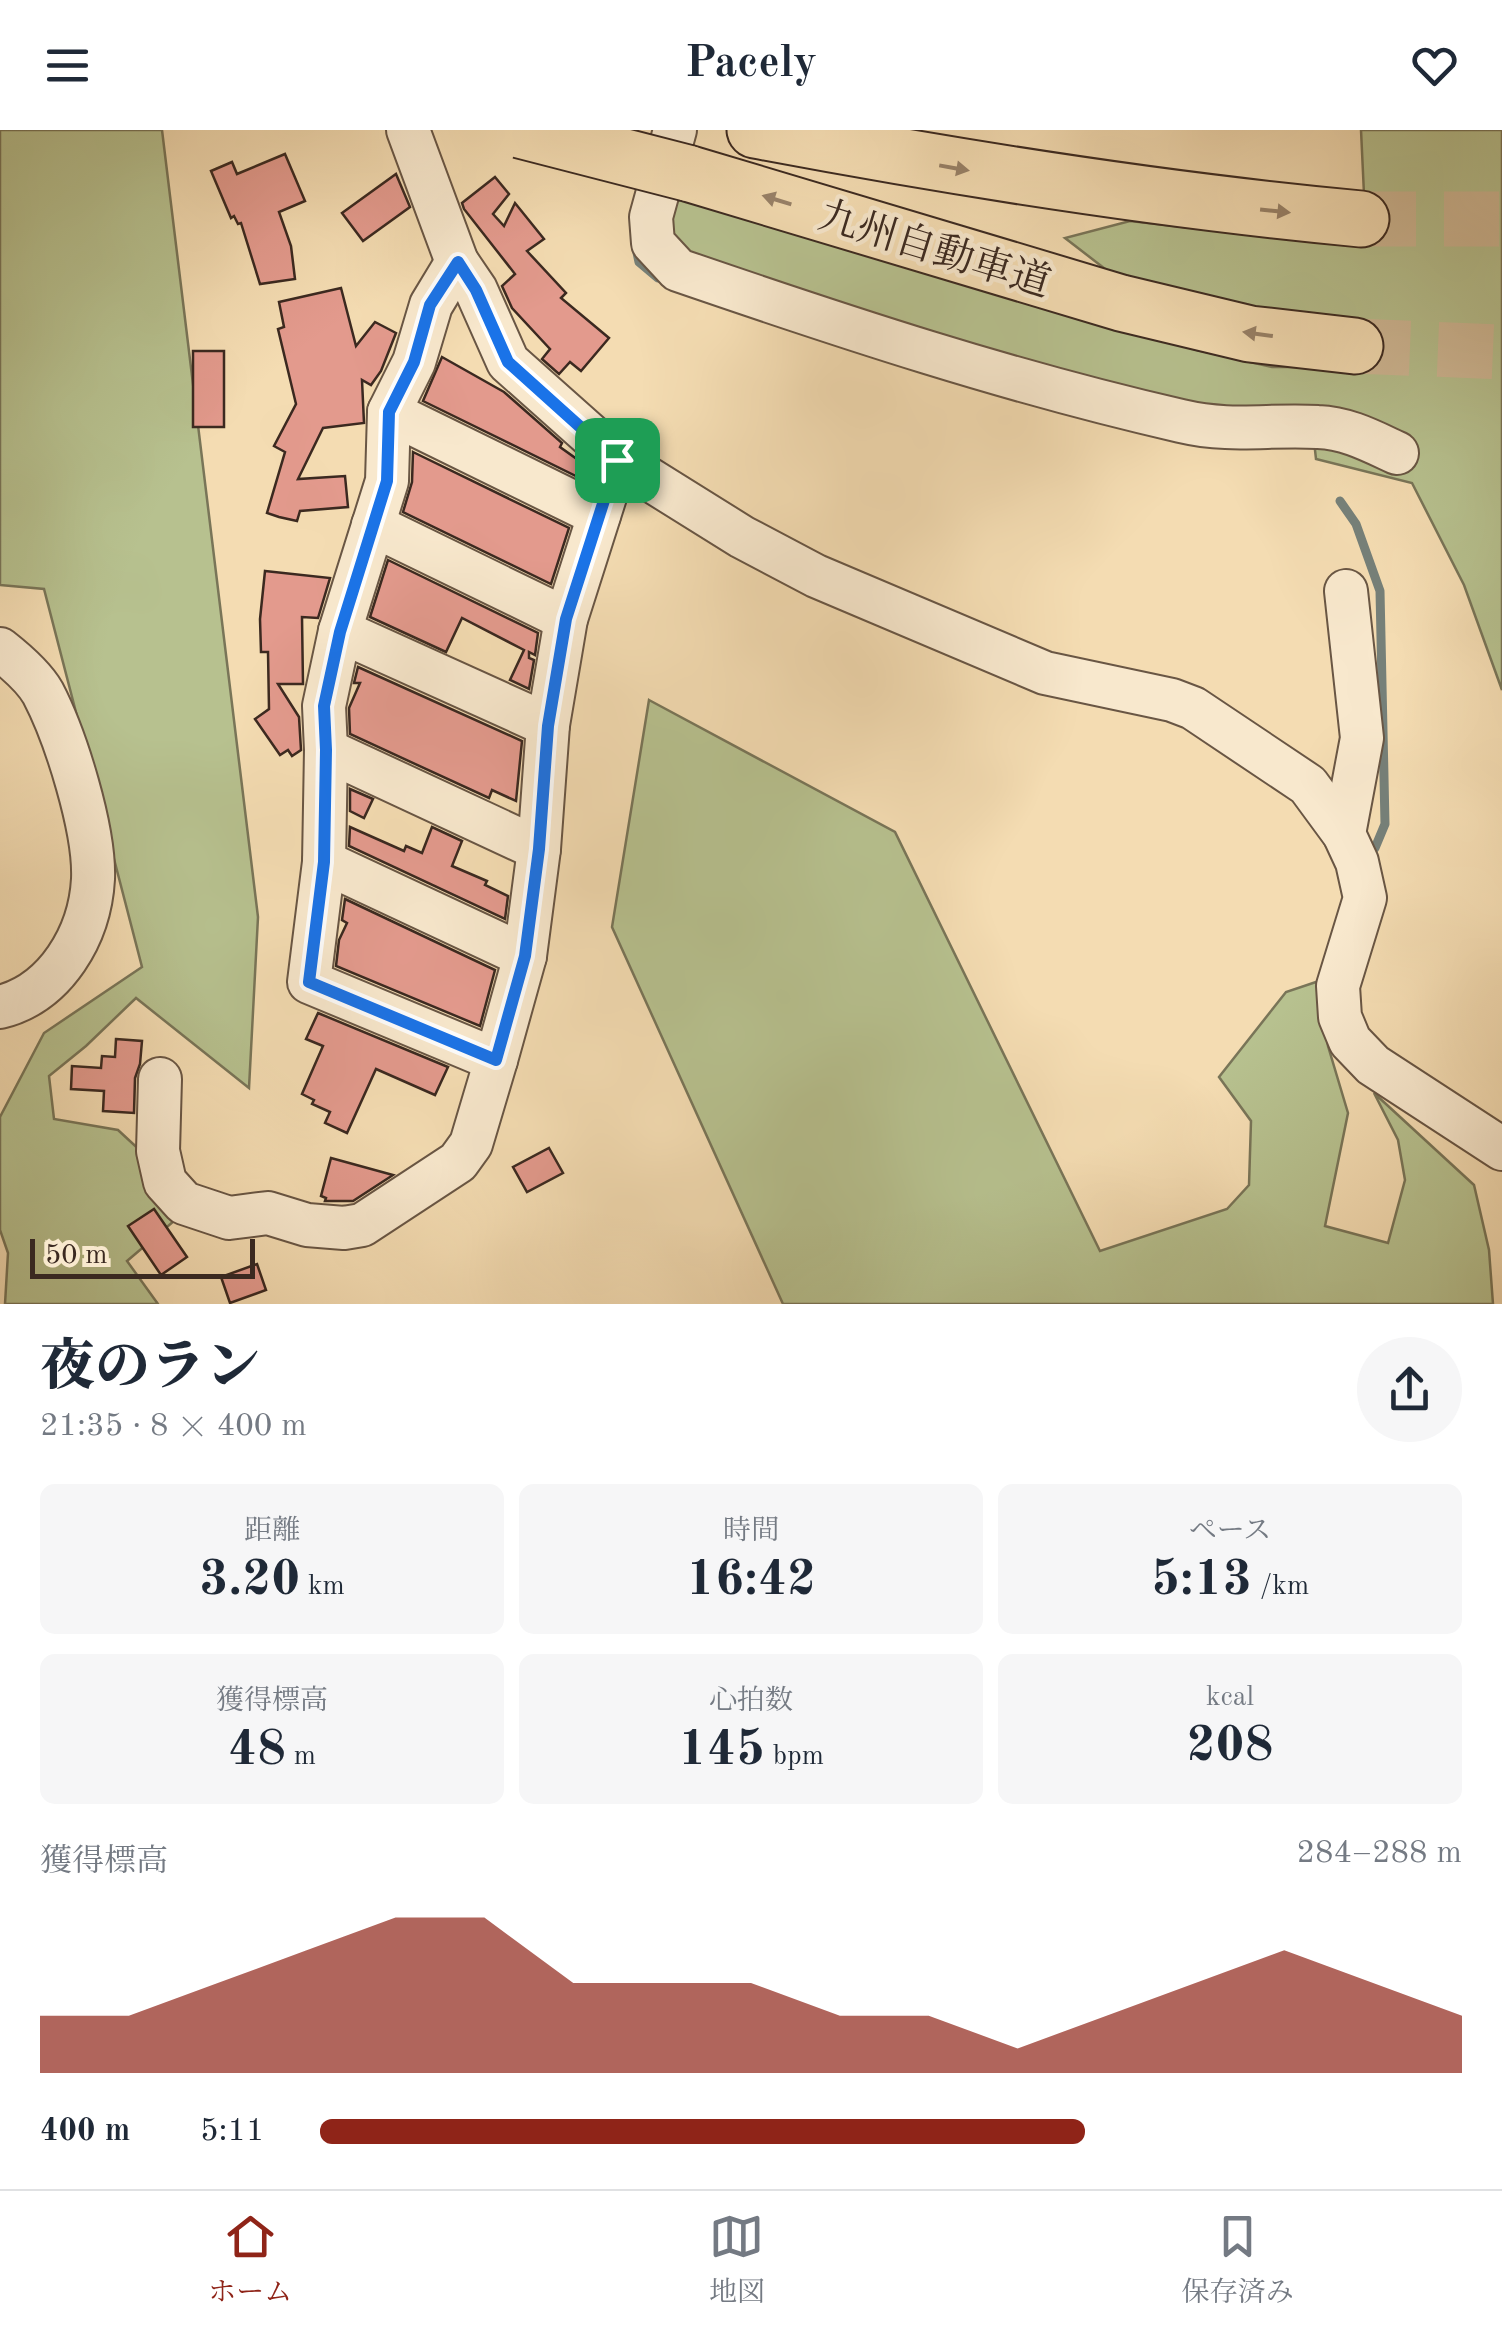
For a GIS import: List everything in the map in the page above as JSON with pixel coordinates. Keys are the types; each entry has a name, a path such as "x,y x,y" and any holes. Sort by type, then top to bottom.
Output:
{"highway":[{"name":"九州自動車道","path":"520,130 681,151 1120,303 1250,334 1355,346"},
{"name":"九州自動車道","path":"754,130 1092,189 1361,220"}],"street":[{"path":"408,130 458,262 476,290 508,362 617,460 742,537 816,576 1007,659 1045,673 1194,708 1308,785 1344,834 1358,862 1365,898 1338,986 1340,1017 1350,1041 1373,1064 1502,1149"},
{"path":"681,151 652,217 653,243 678,270 885,341 1084,399 1216,429 1320,426 1357,434 1397,453"},
{"path":"458,262 430,305 414,362 389,412 387,481 340,632 324,706 324,862 309,982 496,1060"},
{"path":"389,412 599,515"},
{"path":"160,1079 158,1152 165,1182 184,1202 229,1218 268,1214 307,1226 362,1225 458,1162 472,1144 525,956 539,849 548,726 566,619 617,460"},
{"path":"373,525 566,619"},
{"path":"1344,834 1362,738 1346,591"},
{"path":"340,632 548,726"},
{"path":"0,649 41,690 63,742 89,832 93,880 78,941 63,967 22,1002 0,1007"},
{"path":"326,750 539,849"},
{"path":"324,862 525,956"}],"green space":[{"path":"0,130 162,130 258,917 249,1088 136,998 49,1076 54,1119 118,1130 170,1178 174,1221 127,1261 158,1304 5,1304 8,1253 0,1230 0,1117 44,1033 142,967 44,589 0,585"},
{"path":"1361,130 1502,130 1502,690 1464,585 1412,483 1316,459 1311,414 1216,419 679,258 666,240 669,195 1197,350 1272,367 1359,367 1200,299 1122,282 1065,238 1130,221 1236,233 1364,194"},
{"path":"649,700 895,832 1100,1251 1227,1209 1249,1185 1251,1121 1219,1077 1286,992 1319,981 1328,1046 1348,1113 1325,1226 1388,1243 1405,1180 1398,1140 1374,1093 1474,1185 1489,1250 1493,1304 783,1304 612,927"}],"building":[{"path":"285,154 305,201 279,212 291,246 295,279 260,284 241,223 234,216 231,218 211,171 232,162 237,174"},
{"path":"396,174 410,207 363,241 342,213"},
{"path":"495,177 509,194 493,214 504,226 515,203 544,239 527,251 566,293 561,298 609,338 581,371 570,362 559,374 542,359 550,349 512,308 502,286 515,274 464,209 462,203"},
{"path":"341,288 356,346 375,322 396,333 371,385 362,380 364,423 323,428 298,479 345,476 348,507 300,511 297,521 279,517 267,513 285,452 274,446 296,404 278,329 284,327 279,302"},
{"path":"193,351 224,351 224,427 193,427"},
{"path":"442,357 504,392 562,443 560,447 588,467 584,480 423,401"},
{"path":"413,452 569,528 551,584 403,512 412,482"},
{"path":"388,560 538,633 535,655 529,652 529,658 534,660 529,689 510,680 524,650 462,618 446,652 370,617"},
{"path":"265,571 330,578 318,618 302,617 303,684 278,684 299,717 301,750 292,756 288,750 280,755 255,719 269,709 268,652 261,652 260,619"},
{"path":"358,667 522,741 516,801 492,790 489,798 350,734 349,708 360,683 354,683"},
{"path":"350,789 373,799 364,818 350,811"},
{"path":"350,827 404,851 406,846 422,853 432,827 462,841 452,866 487,881 485,885 508,896 505,919 349,846"},
{"path":"345,899 495,970 480,1026 336,966 339,940 347,923 342,920"},
{"path":"318,1013 448,1067 435,1095 376,1069 347,1133 325,1123 330,1112 312,1104 314,1100 302,1094 323,1046 306,1039"},
{"path":"116,1039 142,1041 134,1113 103,1111 104,1091 71,1089 72,1066 101,1068 102,1056 115,1057"},
{"path":"549,1148 563,1173 527,1192 513,1167"},
{"path":"331,1158 393,1175 353,1201 325,1201 321,1196"},
{"path":"154,1209 187,1257 161,1275 128,1226"},
{"path":"257,1264 266,1290 230,1303 221,1277"}],"waterway":[{"path":"636,248 639,262 658,278"},
{"path":"1340,501 1356,524 1380,591 1385,824 1375,848"}],"tunnel":[{"path":"1361,219 1502,219"},
{"path":"1355,346 1502,352"}],"route":[{"path":"458,262 476,290 508,362 617,460 566,619 548,726 539,849 525,956 496,1060 309,982 324,862 324,706 340,632 387,481 389,412 414,362 430,305 458,262"}]}
